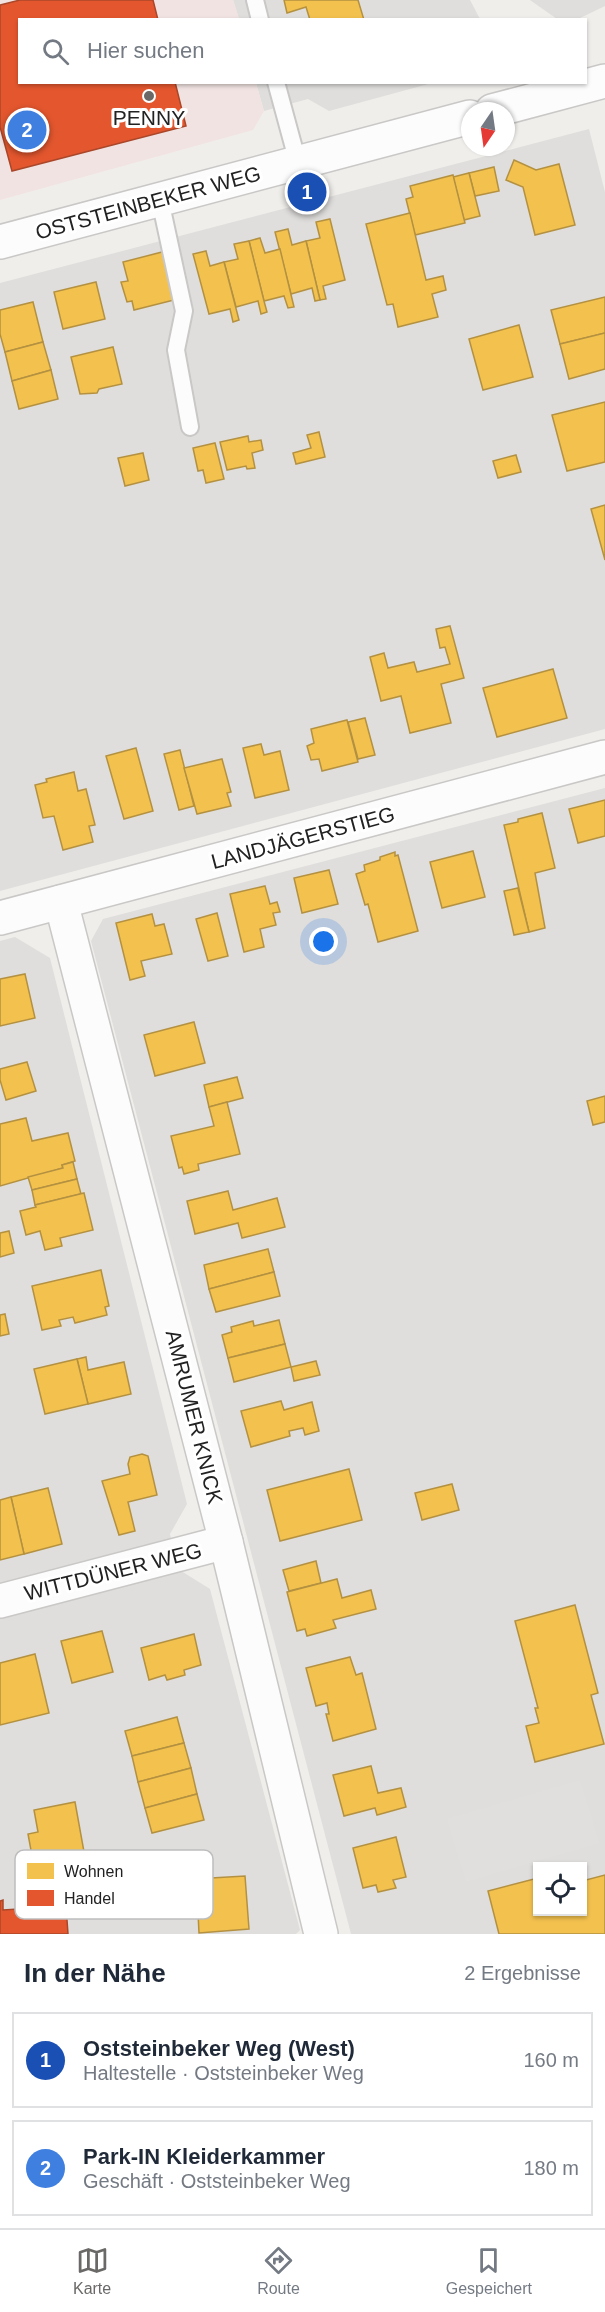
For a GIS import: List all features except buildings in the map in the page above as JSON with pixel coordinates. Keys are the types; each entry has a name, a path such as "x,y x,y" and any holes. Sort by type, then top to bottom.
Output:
{"street":[{"path":"515,105 605,81"},
{"name":"OSTSTEINBEKER WEG","path":"0,242 461,119"},
{"name":"LANDJÄGERSTIEG","path":"0,918 605,757"},
{"name":"AMRUMER KNICK","path":"61,902 226,1542 321,1934"},
{"name":"WITTDÜNER WEG","path":"0,1601 226,1542"}],"lane":[{"path":"255,0 260,18"},
{"path":"277,84 298,163"},
{"path":"160,200 184,311 176,350 190,427"}],"shaded area":[{"path":"0,0 233,0 239,18 18,18 18,84 256,84 264,111 253,130 0,200"},
{"path":"233,0 470,0 479,18 239,18"},
{"path":"530,0 605,0 605,6 580,18 556,18"},
{"path":"256,84 428,84 329,111 308,99 264,111"},
{"path":"589,129 605,192 605,729 0,891 0,283 486,156 515,156 515,148"},
{"path":"605,788 605,1934 351,1934 91,941 103,919"},
{"path":"15,937 50,958 187,1504 170,1534 178,1569 210,1589 300,1930 296,1934 0,1934 0,941"},
{"path":"580,1780 599,1843 466,1882 447,1819"}],"place":[{"name":"PENNY","path":"149,96"},
{"name":"Park-IN Kleiderkammer","path":"27,130"},
{"name":"Oststeinbeker Weg (West)","path":"307,192"}]}
